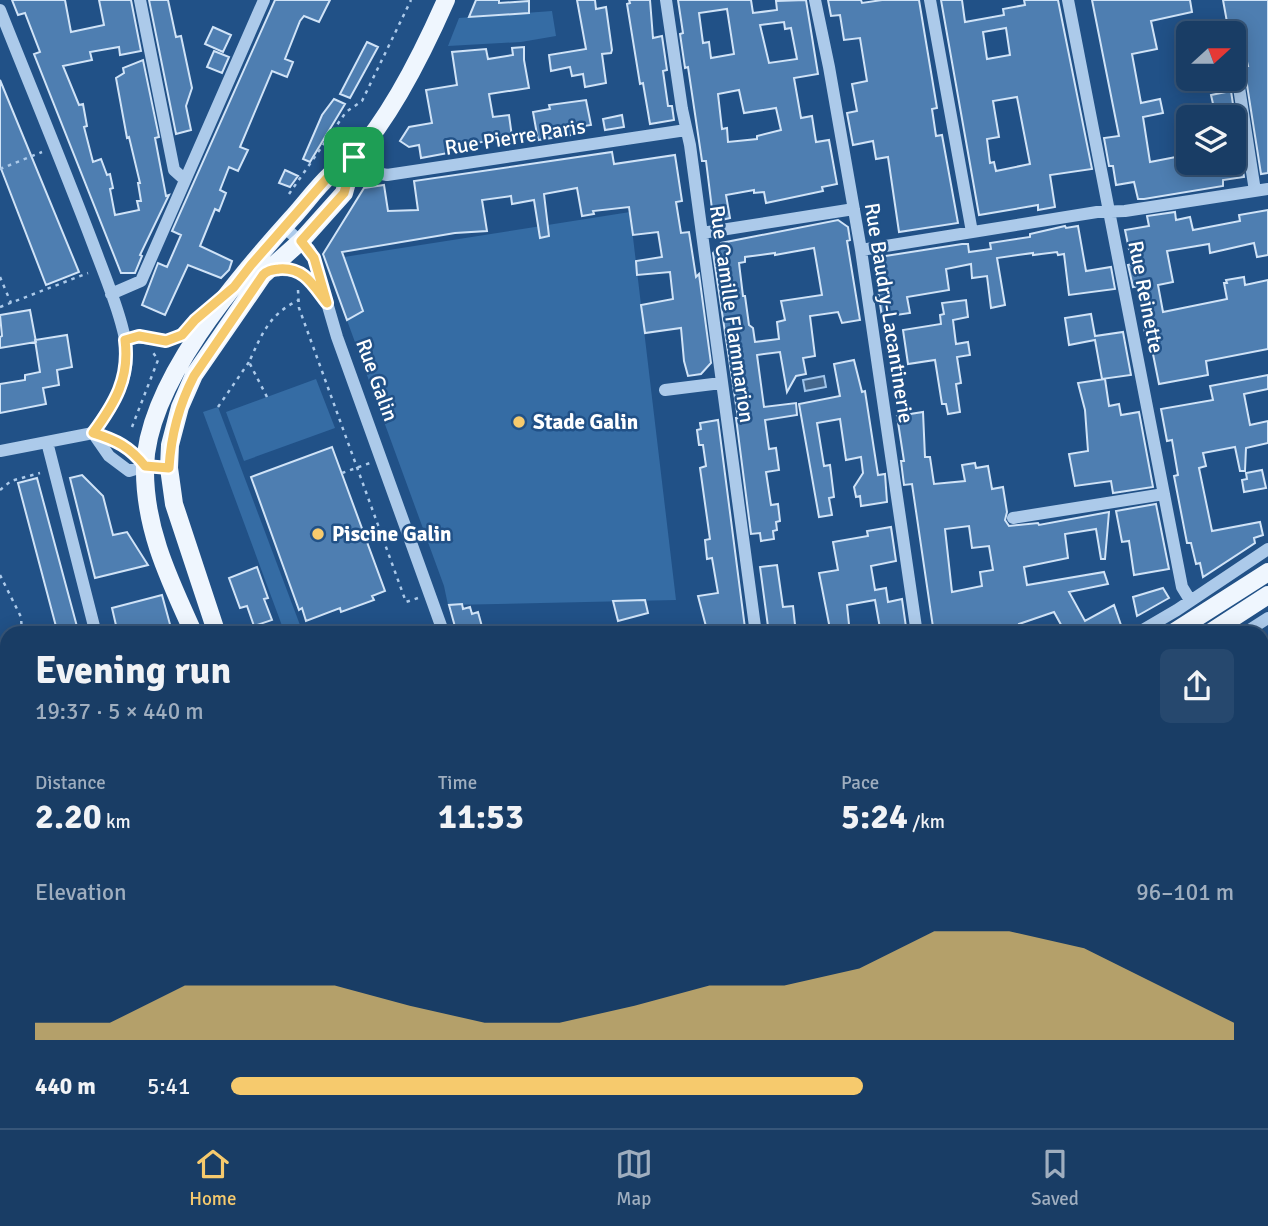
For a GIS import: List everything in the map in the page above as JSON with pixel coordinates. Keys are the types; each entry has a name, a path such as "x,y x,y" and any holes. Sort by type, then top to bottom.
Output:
{"main road":[{"path":"191,626 155,543 149,513 145,466 149,434 162,397 191,346 234,287 329,176 354,157 387,111 414,67 446,0"},
{"path":"214,626 174,505 169,468 173,432 186,391 206,357 267,271 301,241 344,193 354,157"},
{"path":"1184,626 1268,572"},
{"path":"1220,626 1267,596"}],"street":[{"path":"140,0 174,170 184,179"},
{"path":"111,294 141,281 264,0"},
{"name":"Rue Camille Flammarion","path":"666,0 702,233 755,626"},
{"name":"Rue Baudry-Lacantinerie","path":"815,0 861,250 916,626"},
{"path":"930,0 972,232"},
{"name":"Rue Reinette","path":"1068,0 1182,587 1190,600"},
{"path":"0,10 102,268 125,340 126,368 122,385 114,403 93,433"},
{"path":"861,250 1262,190 1241,91"},
{"name":"Rue Pierre Paris","path":"354,157 377,173 387,175 686,130"},
{"path":"702,233 853,209"},
{"path":"284,227 301,241"},
{"name":"Rue Galin","path":"301,241 314,258 337,337 430,594 438,626"},
{"path":"267,271 298,271 309,278 327,303"},
{"path":"125,340 139,336 166,341 182,335 195,320 234,287"},
{"path":"665,390 721,383"},
{"path":"0,451 93,433 119,441 134,452 145,466"},
{"path":"93,433 109,456 129,471 145,466 169,468"},
{"path":"47,442 94,626"},
{"path":"1013,517 1164,494"},
{"path":"1149,626 1268,549"},
{"path":"210,612 221,626"}],"path":[{"path":"283,202 346,112 362,101 411,0"},
{"path":"0,169 55,147"},
{"path":"0,307 102,268"},
{"path":"0,277 11,303"},
{"path":"295,282 303,320 406,601 430,594"},
{"path":"218,407 249,362 265,326 281,311 299,300"},
{"path":"132,427 158,360 147,344 149,338"},
{"path":"249,362 267,397"},
{"path":"0,490 11,481 53,470"},
{"path":"0,575 21,617 22,626"}],"shaded area":[{"path":"552,11 556,36 521,42 448,46 459,18"},
{"name":"Stade Galin","path":"630,212 676,600 448,605 444,586 325,260"},
{"path":"824,376 826,387 805,391 803,380"},
{"path":"316,379 335,428 244,461 226,412"},
{"path":"218,407 300,625 282,626 203,412"}],"building":[{"path":"12,0 65,0 71,32 104,25 99,0 131,0 141,51 120,55 119,47 90,52 92,60 63,66 79,105 83,104 87,126 84,127 93,162 101,159 107,175 110,174 115,215 139,210 137,201 141,201 140,183 129,137 127,138 116,78 124,73 123,68 143,60 159,137 155,138 166,196 169,195 140,255 142,256 135,273 121,273 34,54 40,52 25,13 18,15"},
{"path":"149,0 168,0 176,37 181,36 192,88 186,106 191,130 176,134"},
{"path":"275,0 330,0 319,22 304,16 300,21 285,59 293,62 287,77 272,71 240,147 248,150 238,171 229,167 220,190 226,193 219,211 215,209 200,246 232,261 229,270 221,278 188,265 165,315 142,305 158,263 167,267 181,235 172,231"},
{"path":"476,0 499,0 499,3 529,1 529,13 469,17"},
{"path":"577,0 595,0 596,9 606,7 612,50 611,53 602,54 606,83 585,87 583,74 572,76 570,67 551,71 549,55 586,49"},
{"path":"629,0 650,0 653,38 662,36 668,106 672,106 674,120 650,124 643,83 640,84 627,4 630,3"},
{"path":"678,0 751,0 753,13 777,10 776,1 806,0 818,74 794,78 801,118 812,116 816,142 829,140 837,184 822,187 823,191 766,203 764,192 754,193 754,190 726,195 730,218 718,221 713,217 706,161 702,161 688,67 685,68 680,34 683,33","holes":["727,9 734,54 711,58 709,42 703,43 699,13","784,22 785,29 791,28 797,59 769,63 760,25","739,90 744,113 776,108 781,130 757,136 757,139 728,142 727,128 722,129 718,94"]},
{"path":"828,0 861,0 862,3 919,0 937,108 932,109 936,136 942,135 958,223 899,232 888,157 876,159 873,141 853,145 847,113 857,111 852,84 867,81 860,38 844,40 840,15 831,16"},
{"path":"941,0 962,0 965,22 1004,15 1003,9 1025,5 1024,0 1058,0 1092,169 1050,175 1055,207 1038,210 1038,205 979,215","holes":["1006,28 1010,55 987,59 983,32","1017,97 1030,164 996,171 994,162 990,163 987,139 999,137 993,101"]},
{"path":"1092,0 1190,0 1192,12 1151,21 1157,49 1132,54 1141,103 1160,99 1163,113 1143,117 1150,162 1176,157 1176,175 1244,177 1223,180 1223,186 1138,199 1134,182 1116,185 1113,166 1109,166 1104,138 1119,136"},
{"path":"1223,0 1268,0 1268,173 1261,174 1246,79 1246,21 1227,21"},
{"path":"213,27 231,35 223,52 205,44"},
{"path":"367,42 378,47 350,98 340,94"},
{"path":"524,47 529,88 489,94 493,117 509,115 512,137 464,145 464,148 447,150 448,153 421,158 419,145 409,147 400,141 409,127 432,123 426,90 457,85 452,52 486,49 488,59 513,55 512,48"},
{"path":"214,51 229,57 222,73 207,67"},
{"path":"0,80 79,272 46,285 0,166"},
{"path":"1231,91 1233,105 1213,105 1211,95"},
{"path":"334,99 345,104 310,162 303,159 322,115"},
{"path":"586,100 591,125 571,128 572,135 538,140 533,112 550,109 549,105"},
{"path":"622,115 624,127 605,130 603,119"},
{"path":"612,152 614,164 675,155 682,201 676,202 681,233 689,232 696,277 699,274 711,363 701,374 688,376 681,328 645,333 641,305 673,299 670,272 637,275 636,261 662,257 658,232 633,235 629,207 593,211 594,214 582,216 577,188 544,194 549,236 540,238 534,200 512,204 511,196 482,200 487,231 455,233 342,252 363,311 347,320 323,254 364,188 384,185 388,211 418,210 414,181"},
{"path":"285,170 298,176 290,187 279,183"},
{"path":"1268,210 1268,255 1257,257 1254,243 1210,253 1209,244 1167,251 1173,282 1158,285 1163,312 1227,299 1224,283 1227,283 1226,280 1244,277 1245,285 1268,280 1268,349 1206,361 1208,375 1159,384 1151,344 1148,345 1144,328 1150,325 1146,285 1133,287 1128,265 1132,264 1125,230 1149,226 1147,216 1175,212 1176,220 1190,217 1193,230 1240,221 1239,215"},
{"path":"838,220 848,227 850,240 847,241 860,320 842,323 838,312 810,316 815,356 803,358 806,374 796,376 787,392 780,352 757,355 764,407 796,403 797,415 765,420 769,449 776,448 779,470 766,472 771,505 778,504 780,521 776,522 777,530 773,531 774,539 761,541 760,533 751,534 738,418 713,253 721,243","holes":["814,248 822,295 781,301 785,320 777,322 779,339 755,342 743,296 739,263 745,262 745,257"]},
{"path":"1065,226 1078,226 1086,271 1111,267 1115,289 1069,295 1064,254 1033,253 997,258 1005,305 991,308 987,276 972,278 971,264 946,269 949,290 907,297 910,313 882,317 874,264 879,257 962,244 968,244 969,252 991,249 990,243 1030,237 1030,234"},
{"path":"966,300 968,317 953,320 956,344 968,342 970,355 957,357 961,383 956,384 960,412 948,414 946,404 942,404 935,360 908,364 903,330 941,324 940,315 944,314 942,303"},
{"path":"30,310 36,342 0,348 0,315"},
{"path":"1091,314 1095,336 1123,332 1131,375 1102,379 1095,340 1069,345 1065,318"},
{"path":"67,335 72,367 57,370 59,385 43,388 46,404 0,413 0,384 25,380 25,375 40,372 35,340"},
{"path":"854,360 862,392 865,391 878,475 885,474 887,502 861,506 860,496 856,497 854,487 863,473 861,457 846,460 840,419 817,423 824,466 830,465 834,497 829,498 832,515 819,517 799,404 840,396 834,364"},
{"path":"1268,375 1268,389 1244,394 1250,425 1268,421 1268,443 1246,448 1245,471 1240,471 1235,447 1203,453 1206,466 1199,468 1212,531 1260,522 1263,535 1254,538 1255,543 1203,577 1200,563 1196,564 1191,543 1187,543 1174,476 1178,475 1172,440 1167,441 1161,409 1213,400 1210,386"},
{"path":"1105,379 1109,406 1119,404 1121,415 1139,412 1153,487 1113,493 1111,481 1075,486 1069,454 1088,451 1085,410 1078,383"},
{"path":"923,412 925,457 930,457 934,484 965,481 962,465 975,463 976,468 988,466 992,489 1003,487 1007,512 1005,520 1009,526 1039,525 1109,512 1105,559 1101,559 1096,529 1065,534 1068,558 1024,567 1027,585 1104,572 1108,584 1069,592 1085,621 1114,605 1121,625 1062,626 1054,612 1019,626 933,626 912,484 904,485 901,461 904,461 897,416","holes":["969,526 972,548 989,546 993,570 980,572 982,586 952,592 945,529"]},
{"path":"718,420 745,626 706,626 698,596 718,593 712,558 707,559 705,540 710,539 700,468 706,466 703,445 699,445 697,430 701,429 700,423"},
{"name":"Piscine Galin","path":"332,447 385,591 372,596 374,600 341,612 340,608 306,621 302,608 299,610 251,477"},
{"path":"1262,470 1266,488 1244,492 1242,480 1247,479 1246,473"},
{"path":"82,475 103,496 113,535 127,532 148,565 95,578 70,478"},
{"path":"37,478 77,626 56,626 18,483"},
{"path":"1156,504 1169,569 1134,575 1129,541 1122,542 1116,511"},
{"path":"891,527 896,561 871,566 875,590 886,588 888,602 902,599 906,626 880,626 875,600 847,605 849,626 829,626 819,573 838,570 833,542 868,536 867,531"},
{"path":"777,565 783,607 793,606 795,626 768,626 760,567"},
{"path":"257,567 268,598 264,599 272,620 254,626 247,606 240,608 229,578"},
{"path":"1163,588 1169,598 1137,616 1133,597"},
{"path":"162,595 170,626 116,626 112,608"},
{"path":"645,600 648,613 618,621 613,601"},
{"path":"462,604 463,609 470,607 472,614 478,612 482,626 455,626 449,605"}],"place":[{"name":"Stade Galin","path":"519,422"},
{"name":"Piscine Galin","path":"318,534"}],"route":[{"path":"354,157 344,193 301,241 314,258 327,303 309,278 298,271 281,269 267,271 263,275 186,391 170,444 169,468 145,466 134,452 119,441 93,433 114,403 122,385 127,353 125,340 139,336 166,341 182,335 195,320 234,287 329,176 354,157"}]}
